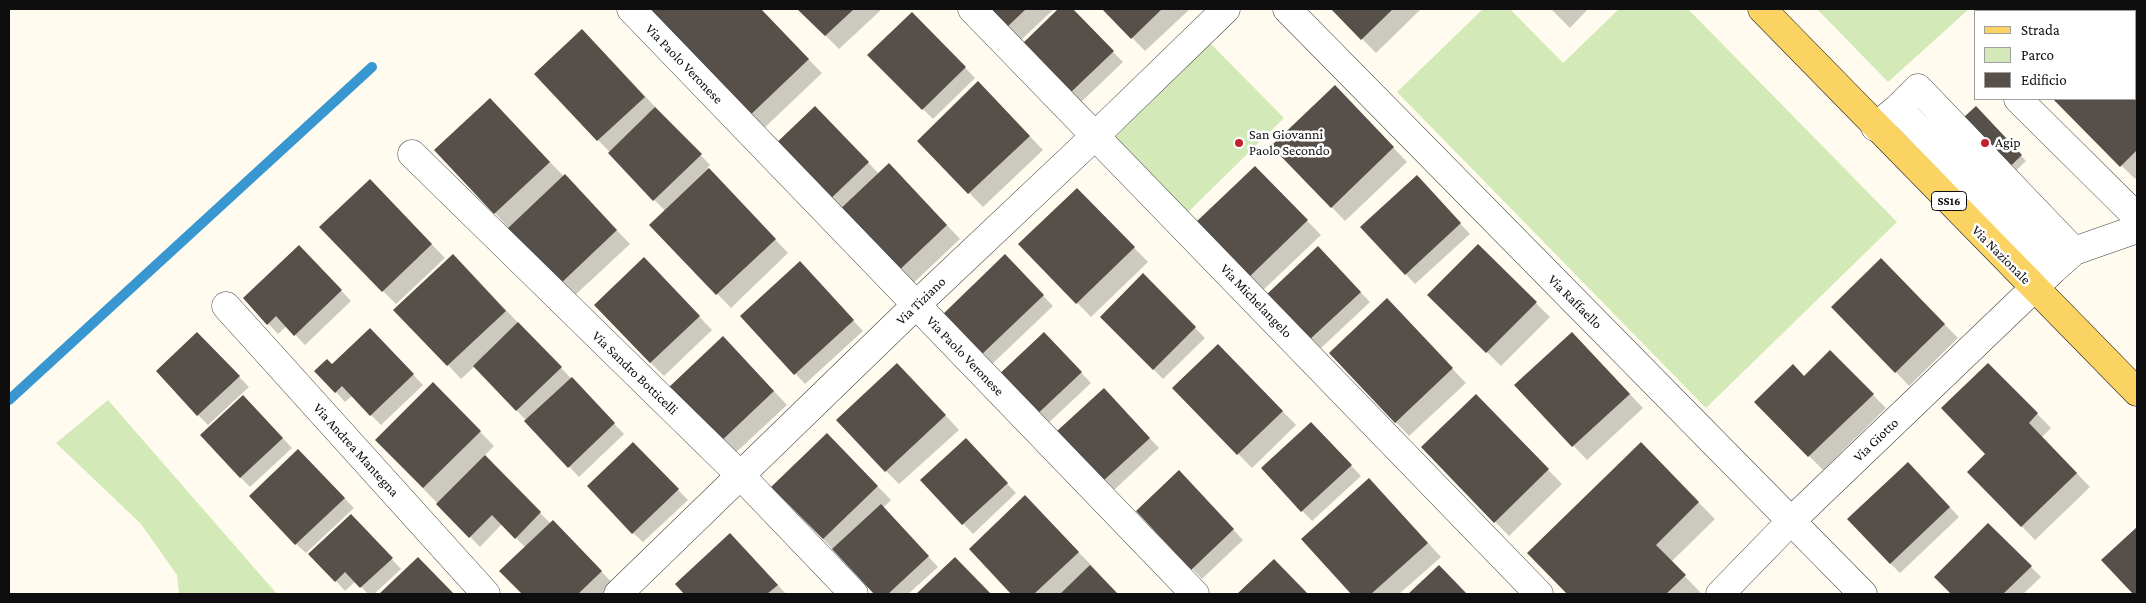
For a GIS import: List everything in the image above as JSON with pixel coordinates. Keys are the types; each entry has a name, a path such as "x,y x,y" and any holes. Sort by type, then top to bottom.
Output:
{"main road":[{"name":"Via Nazionale","path":"1762,9 2137,392"}],"street":[{"name":"Via Paolo Veronese","path":"631,9 1195,594"},
{"name":"Via Michelangelo","path":"972,9 1539,594"},
{"name":"Via Tiziano","path":"618,594 916,305 1226,9"},
{"name":"Via Raffaello","path":"1287,9 1863,594"},
{"path":"1876,127 1918,88 2074,250 2137,229"},
{"path":"2019,100 2137,217"},
{"path":"1898,108 2054,269"},
{"name":"Via Sandro Botticelli","path":"412,154 741,476 854,594"},
{"name":"Via Giotto","path":"1720,594 1791,521 2074,250"},
{"name":"Via Andrea Mantegna","path":"226,306 486,594"}],"green space":[{"path":"1483,9 1510,9 1563,63 1619,9 1688,9 1897,222 1706,408 1397,92"},
{"path":"1817,9 1969,9 1888,82"},
{"path":"1210,43 1284,118 1178,222 1104,148"},
{"path":"108,400 277,594 179,594 177,575 141,524 56,443"}],"building":[{"path":"638,9 761,9 809,59 745,120"},
{"path":"797,9 854,9 825,36"},
{"path":"987,9 1026,9 1006,28"},
{"path":"1058,9 1073,9 1114,51 1069,94 1021,45"},
{"path":"1102,9 1162,9 1131,39"},
{"path":"1331,9 1393,9 1361,40"},
{"path":"2137,9 2137,150 2120,167 2054,100 2136,100 2136,10 2011,10"},
{"path":"912,12 966,67 922,110 867,55"},
{"path":"582,29 645,97 597,141 534,74"},
{"path":"978,81 1030,136 968,194 917,141"},
{"path":"1335,85 1394,147 1331,208 1271,146"},
{"path":"490,98 550,162 494,214 434,150"},
{"path":"815,106 869,162 824,205 770,149"},
{"name":"Agip","path":"1976,106 2022,155 1995,181 1949,131"},
{"path":"655,107 702,154 653,201 608,153"},
{"path":"889,163 947,225 893,276 834,215"},
{"path":"1255,166 1308,220 1246,280 1194,224"},
{"path":"709,168 776,239 716,295 649,225"},
{"path":"565,174 617,230 558,286 506,230"},
{"path":"1417,175 1461,223 1405,275 1360,227"},
{"path":"370,179 432,244 382,292 319,227"},
{"path":"1077,188 1135,247 1076,304 1018,244"},
{"path":"1478,244 1537,302 1486,353 1427,295"},
{"path":"299,245 342,290 294,336 276,316 267,325 243,298"},
{"path":"1318,246 1361,292 1308,341 1265,296"},
{"path":"453,254 506,311 447,366 393,310"},
{"path":"1005,254 1044,295 980,356 941,316"},
{"path":"644,257 700,316 650,363 594,305"},
{"path":"1881,258 1945,324 1895,373 1831,307"},
{"path":"800,261 854,320 794,375 740,316"},
{"path":"1143,273 1196,327 1153,370 1100,317"},
{"path":"1387,298 1453,368 1395,423 1329,353"},
{"path":"518,322 562,367 516,411 473,366"},
{"path":"370,328 414,374 370,416 342,386 335,393 314,371 327,359 332,364"},
{"path":"197,332 240,376 197,416 156,371"},
{"path":"1044,332 1082,372 1032,419 994,379"},
{"path":"1572,332 1630,394 1572,447 1514,385"},
{"path":"723,336 774,391 718,444 667,389"},
{"path":"1218,344 1283,411 1237,455 1172,388"},
{"path":"1830,350 1874,394 1808,457 1754,402 1793,364 1804,376"},
{"path":"897,363 946,415 885,472 836,420"},
{"path":"1988,363 2038,413 2029,423 2077,473 2021,527 1967,472 1985,454 1941,408"},
{"path":"572,377 615,423 568,468 524,421"},
{"path":"433,382 481,431 423,488 375,440"},
{"path":"1104,388 1150,438 1103,481 1057,431"},
{"path":"1476,394 1549,469 1494,523 1421,447"},
{"path":"243,395 283,438 240,478 200,435"},
{"path":"1311,422 1352,465 1301,512 1261,468"},
{"path":"827,433 878,486 823,539 771,487"},
{"path":"966,438 1008,483 962,525 920,480"},
{"path":"633,442 679,489 632,534 587,486"},
{"path":"1641,442 1699,502 1656,545 1686,575 1666,594 1567,594 1527,553"},
{"path":"298,449 345,498 295,545 249,496"},
{"path":"485,455 541,512 515,539 492,515 469,538 436,504"},
{"path":"1908,462 1950,507 1890,564 1847,519"},
{"path":"1179,470 1234,529 1191,570 1136,511"},
{"path":"1369,478 1428,543 1371,594 1351,594 1301,539"},
{"path":"1025,495 1079,552 1034,594 1011,594 969,549"},
{"path":"881,504 929,556 888,594 874,594 832,549"},
{"path":"351,514 393,558 360,588 345,572 335,582 308,554"},
{"path":"553,520 602,571 578,594 522,594 499,571"},
{"path":"1988,523 2032,566 2003,594 1951,594 1934,577"},
{"path":"2137,527 2137,594 2133,594 2101,560"},
{"path":"730,533 778,585 767,594 684,594 675,584"},
{"path":"418,557 454,594 379,594"},
{"path":"955,557 991,594 916,594"},
{"path":"1274,559 1308,594 1237,594"},
{"path":"1090,565 1118,594 1060,594"},
{"path":"1439,565 1467,594 1408,594"}],"waterway":[{"path":"9,400 372,67"}],"place":[{"name":"San Giovanni Paolo Secondo","path":"1239,143"},
{"name":"Agip","path":"1985,143"}]}
